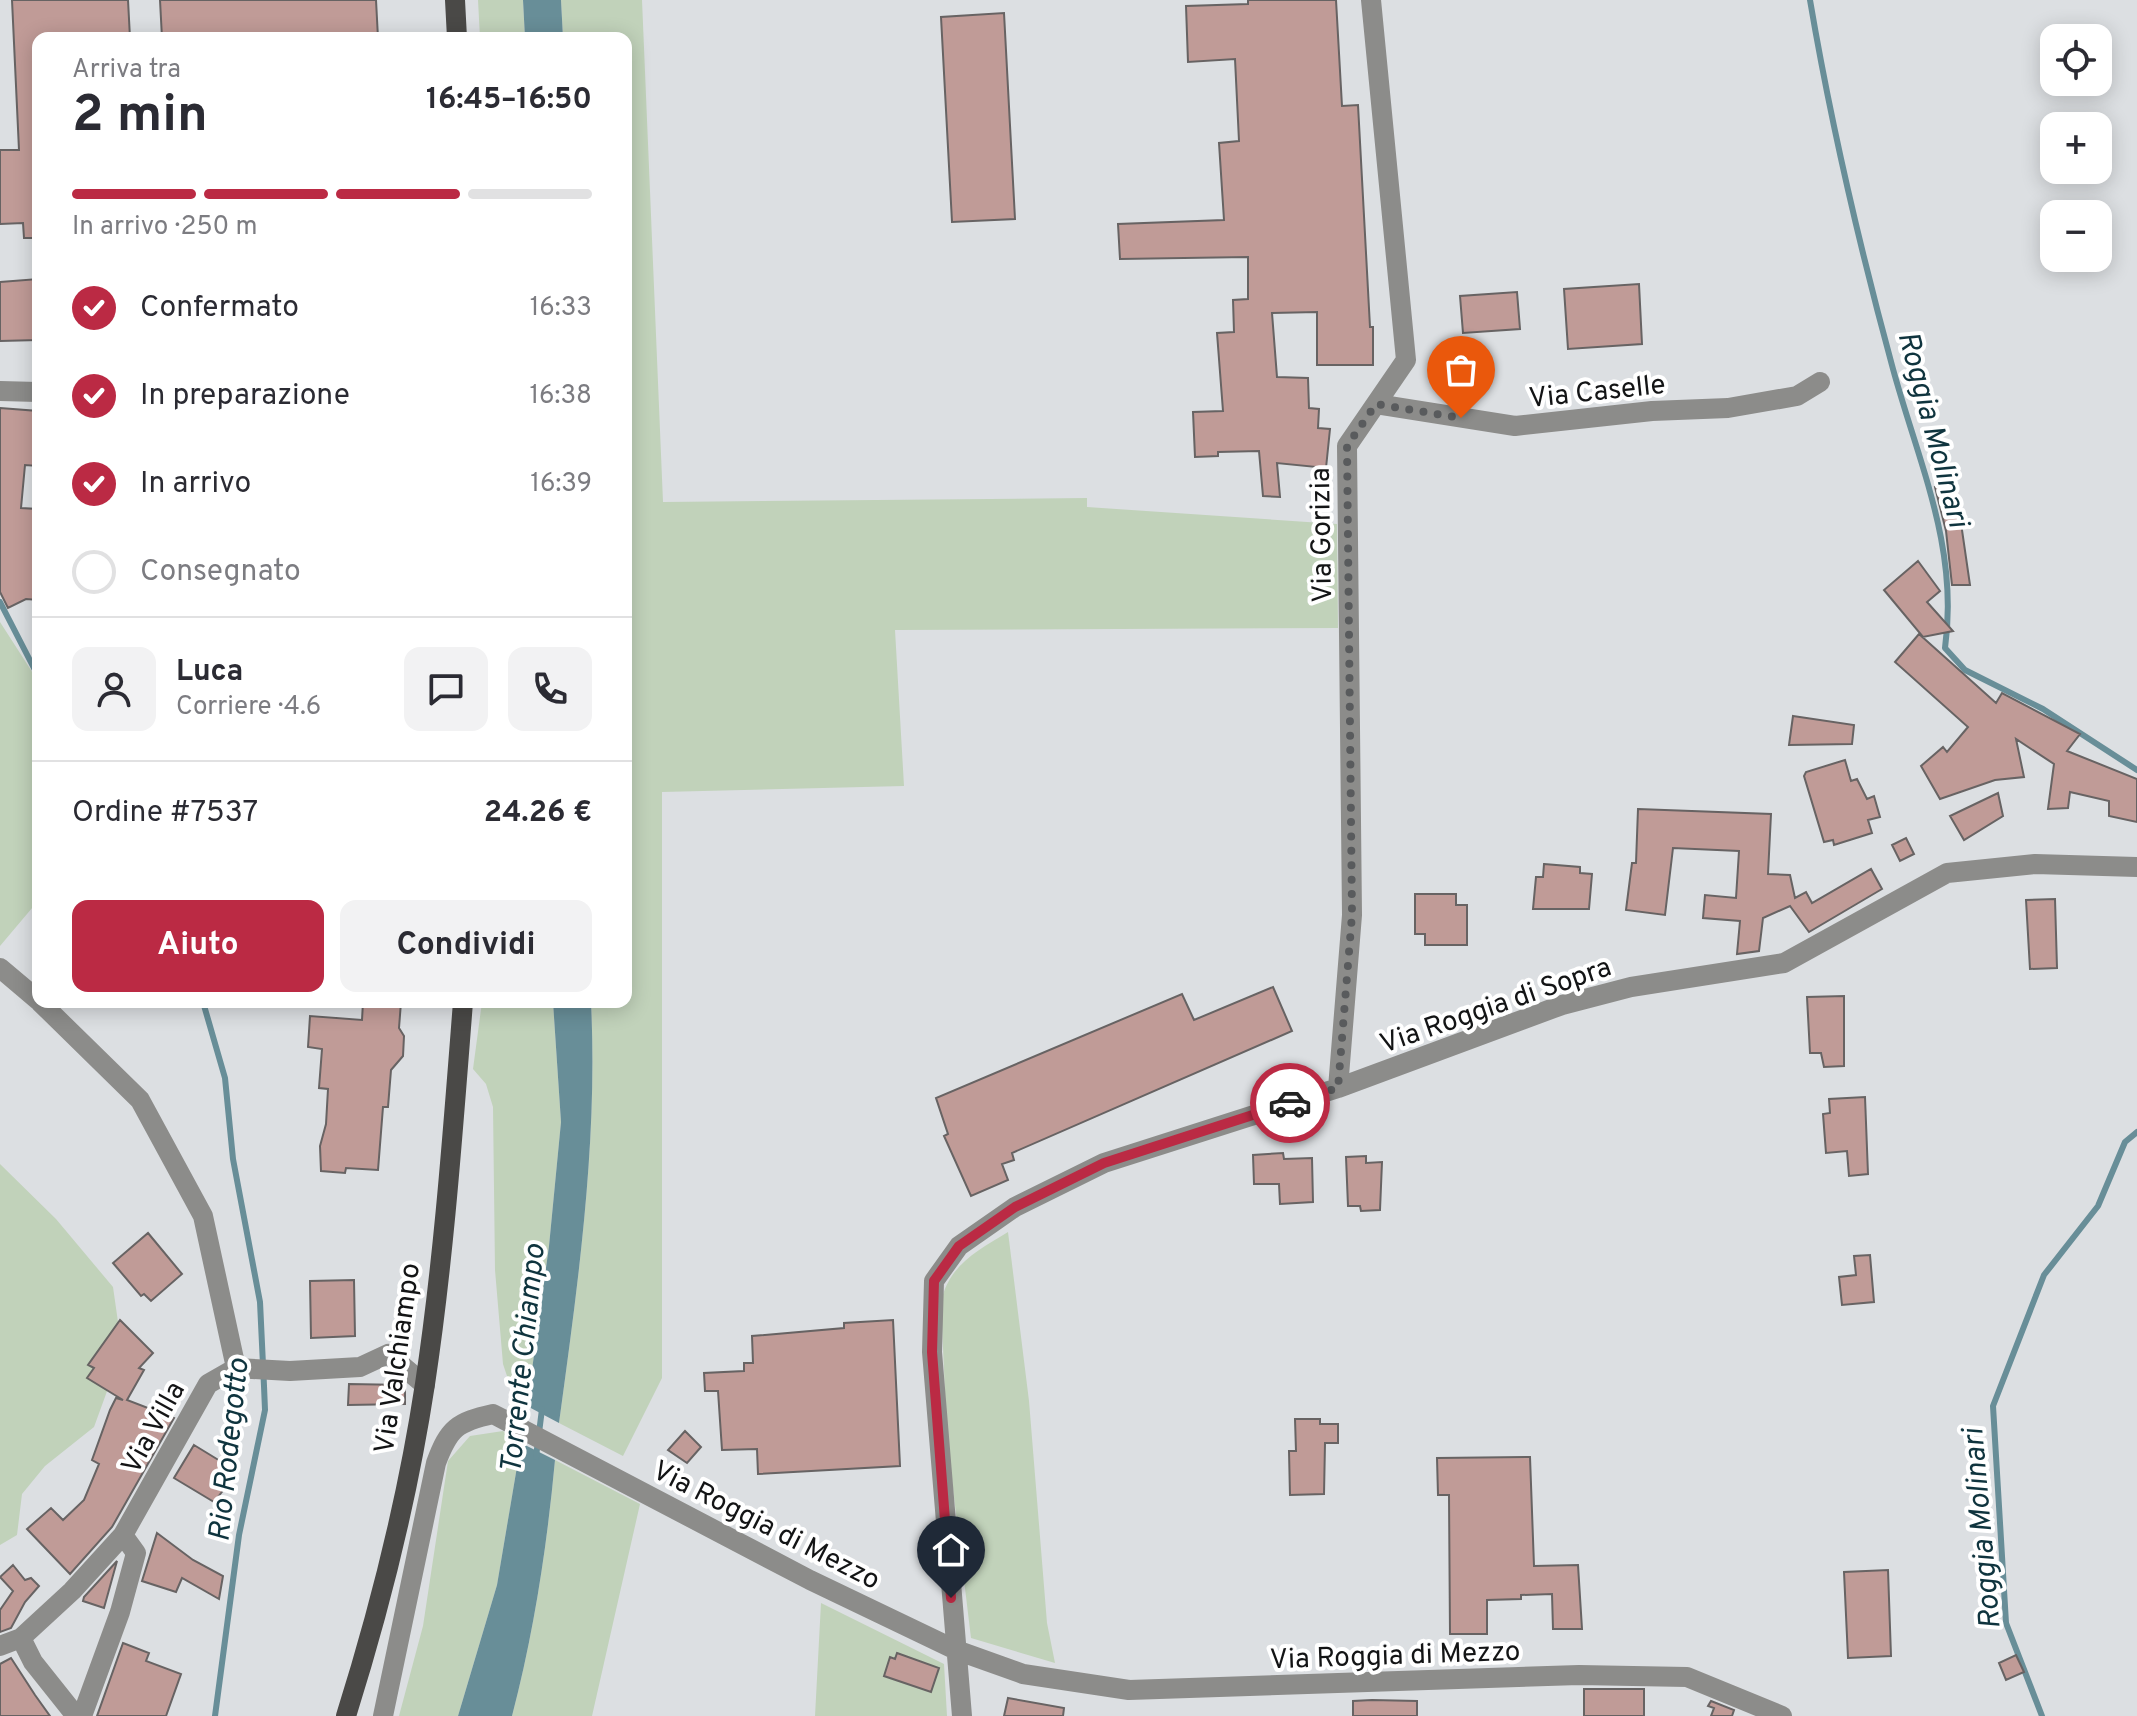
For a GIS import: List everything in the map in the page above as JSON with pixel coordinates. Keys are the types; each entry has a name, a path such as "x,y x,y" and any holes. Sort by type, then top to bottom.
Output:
{"main road":[{"path":"455,0 457,32"},
{"name":"Via Valchiampo","path":"346,1716 399,1519 425,1385 462,1008"}],"street":[{"name":"Via Gorizia","path":"1338,1088 1352,915 1347,446 1406,360 1371,0"},
{"name":"Via Caselle","path":"1376,404 1515,426 1652,411 1728,408 1797,396 1820,382"},
{"path":"0,391 32,392"},
{"name":"Via Roggia di Sopra","path":"962,1716 932,1352 934,1281 959,1246 1015,1207 1104,1163 1338,1088 1562,1005 1631,987 1784,963 1947,873 2035,864 2137,867"},
{"path":"0,968 32,995"},
{"path":"46,1008 140,1100 203,1216 236,1368 290,1371 360,1367 388,1354 425,1385"},
{"name":"Via Villa","path":"21,1638 72,1591 123,1535 208,1384 236,1368"},
{"name":"Via Roggia di Mezzo","path":"383,1716 436,1463 446,1437 464,1420 493,1414 810,1580 956,1650 1023,1674 1129,1690 1579,1675 1687,1677 1782,1716"},
{"path":"0,1646 21,1638 33,1662 79,1716 120,1612 136,1553 123,1535"}],"green space":[{"path":"478,0 523,0 525,32 480,32"},
{"path":"561,0 642,0 663,502 1087,498 1087,507 1337,524 1338,628 895,630 904,786 662,792 662,1378 623,1456 559,1423 585,1213 592,1108 591,1008 632,1008 632,32 563,32"},
{"path":"0,622 32,672 32,908 0,946"},
{"path":"481,1008 553,1008 561,1122 549,1246 527,1406 511,1388 503,1364 495,1270 493,1107 486,1084 473,1069"},
{"path":"0,1164 56,1219 113,1287 122,1350 94,1427 45,1466 22,1494 17,1535 0,1545"},
{"path":"1008,1232 1029,1401 1047,1623 1055,1663 971,1638 947,1439 941,1302 950,1278 966,1260"},
{"path":"503,1431 521,1443 497,1585 458,1716 399,1716 423,1626 448,1461 470,1436"},
{"path":"555,1460 640,1504 592,1716 512,1716 539,1589"},
{"path":"821,1603 944,1664 947,1716 815,1716"}],"water":[{"path":"523,0 561,0 563,32 525,32"},
{"path":"553,1008 591,1008 592,1108 585,1213 559,1423 527,1406 549,1246 561,1122"},
{"path":"521,1443 555,1460 539,1589 520,1684 512,1716 458,1716 497,1585"}],"building":[{"path":"12,0 128,0 130,32 32,32 32,238 24,238 23,223 0,224 0,150 19,150"},
{"path":"160,0 376,0 378,32 162,32"},
{"path":"1248,0 1336,0 1342,106 1358,105 1370,327 1373,327 1373,365 1317,365 1317,312 1272,313 1277,377 1308,378 1309,408 1319,409 1318,428 1330,429 1326,468 1277,463 1280,497 1263,496 1259,451 1218,452 1218,456 1195,457 1193,412 1223,411 1217,333 1234,332 1233,300 1248,299 1248,257 1120,259 1118,224 1224,220 1219,143 1239,141 1235,59 1188,62 1186,6 1248,4"},
{"path":"1004,13 1015,219 952,222 941,17"},
{"path":"32,279 32,340 0,341 0,282"},
{"path":"1639,284 1642,344 1568,349 1564,289"},
{"path":"1517,292 1520,329 1463,333 1460,296"},
{"path":"0,408 32,411 32,466 25,465 21,508 32,509 32,600 26,599 8,608 0,592"},
{"path":"1947,484 1962,530 1970,585 1952,585 1946,531 1935,487"},
{"path":"1918,561 1940,591 1927,602 1953,631 1923,637 1884,590"},
{"path":"1919,634 1996,703 2002,693 2080,734 2067,751 2137,779 2137,822 2109,816 2109,801 2070,792 2068,808 2048,809 2054,764 2016,739 2024,777 1995,780 1940,799 1921,766 1943,747 1947,752 1968,727 1895,662"},
{"path":"1793,716 1854,725 1852,744 1789,745"},
{"path":"1845,760 1851,781 1857,779 1867,799 1874,796 1880,817 1868,820 1872,833 1834,845 1833,840 1824,842 1804,776 1806,772"},
{"path":"1998,793 2003,816 1964,840 1950,816"},
{"path":"1638,809 1771,814 1768,874 1790,875 1795,898 1806,892 1812,903 1871,869 1882,889 1809,932 1790,906 1763,918 1759,951 1737,954 1740,921 1703,918 1705,895 1736,898 1739,851 1673,848 1665,915 1626,910 1632,863 1636,863"},
{"path":"1906,838 1914,854 1900,861 1892,845"},
{"path":"1544,864 1580,867 1580,873 1592,874 1589,909 1533,909 1536,877 1543,877"},
{"path":"1415,894 1456,894 1456,905 1467,905 1467,945 1425,945 1425,934 1415,934"},
{"path":"2055,899 2057,968 2030,969 2026,900"},
{"path":"1273,987 1292,1031 1012,1153 1014,1160 1002,1164 1008,1180 971,1196 944,1136 948,1134 936,1098 1182,994 1194,1020"},
{"path":"1844,996 1844,1066 1824,1067 1821,1053 1810,1053 1807,997"},
{"path":"363,1008 401,1008 399,1028 404,1036 403,1056 391,1070 388,1107 383,1107 378,1170 346,1168 345,1173 321,1171 320,1146 326,1124 328,1089 319,1088 322,1049 308,1047 310,1016 362,1020"},
{"path":"1865,1097 1868,1174 1849,1176 1847,1151 1826,1153 1823,1114 1830,1113 1829,1099"},
{"path":"1283,1153 1284,1159 1312,1158 1313,1202 1280,1204 1279,1184 1254,1184 1253,1155"},
{"path":"1366,1156 1366,1163 1382,1162 1380,1210 1361,1211 1360,1206 1348,1206 1346,1157"},
{"path":"148,1233 182,1274 151,1301 144,1294 141,1296 113,1263"},
{"path":"1870,1255 1874,1302 1842,1305 1839,1277 1856,1275 1854,1256"},
{"path":"354,1280 355,1336 311,1338 310,1281"},
{"path":"120,1320 153,1353 139,1368 144,1370 127,1400 174,1418 112,1527 70,1574 27,1529 51,1508 63,1520 84,1500 99,1464 92,1460 110,1410 116,1398 123,1400 87,1378 94,1368 88,1365"},
{"path":"893,1320 900,1466 758,1474 757,1449 722,1450 718,1391 705,1391 704,1373 744,1371 744,1363 753,1363 752,1336 844,1328 844,1323"},
{"path":"349,1384 405,1385 405,1404 348,1405"},
{"path":"1295,1419 1320,1419 1320,1424 1338,1424 1338,1443 1325,1443 1324,1494 1290,1495 1289,1451 1296,1451"},
{"path":"685,1431 701,1447 687,1463 668,1450"},
{"path":"194,1445 225,1464 215,1480 225,1488 214,1502 174,1478"},
{"path":"1530,1457 1534,1566 1578,1565 1582,1629 1553,1629 1552,1594 1521,1595 1521,1599 1487,1600 1487,1634 1450,1634 1449,1495 1438,1495 1437,1458"},
{"path":"157,1533 193,1560 223,1576 219,1599 182,1578 176,1592 142,1581"},
{"path":"117,1561 104,1608 83,1601 84,1597"},
{"path":"13,1565 25,1580 31,1578 39,1586 25,1602 11,1628 0,1632 0,1610 13,1591 0,1577"},
{"path":"1888,1570 1891,1656 1848,1658 1844,1572"},
{"path":"123,1643 149,1653 146,1661 181,1674 166,1716 97,1716"},
{"path":"897,1653 939,1668 931,1692 884,1676 890,1657 895,1659"},
{"path":"2016,1655 2024,1672 2006,1680 1999,1663"},
{"path":"11,1658 50,1716 0,1716 0,1664"},
{"path":"1584,1689 1644,1689 1644,1716 1584,1716"},
{"path":"1008,1698 1064,1708 1063,1716 1004,1716"},
{"path":"1353,1701 1417,1701 1417,1716 1353,1716"},
{"path":"1711,1701 1734,1710 1732,1716 1711,1716 1714,1708 1708,1706"}],"waterway":[{"name":"Roggia Molinari","path":"1810,0 1858,232 1942,541 1948,611 1945,648 1965,670 2043,709 2137,770"},
{"name":"Rio Rodegotto","path":"0,602 32,664"},
{"name":"Rio Rodegotto","path":"205,1008 225,1078 233,1159 260,1302 265,1410 239,1535 215,1716"},
{"name":"Roggia Molinari","path":"2042,1716 2006,1623 1993,1406 2044,1275 2098,1206 2125,1142 2137,1132"},
{"name":"Torrente Chiampo","path":"536,1457 542,1409"}],"way so far":[{"path":"1290,1103 1338,1088 1352,915 1347,446 1376,404 1461,418"}],"route":[{"path":"951,1598 932,1352 934,1281 959,1246 1015,1207 1104,1163 1290,1103"}]}
